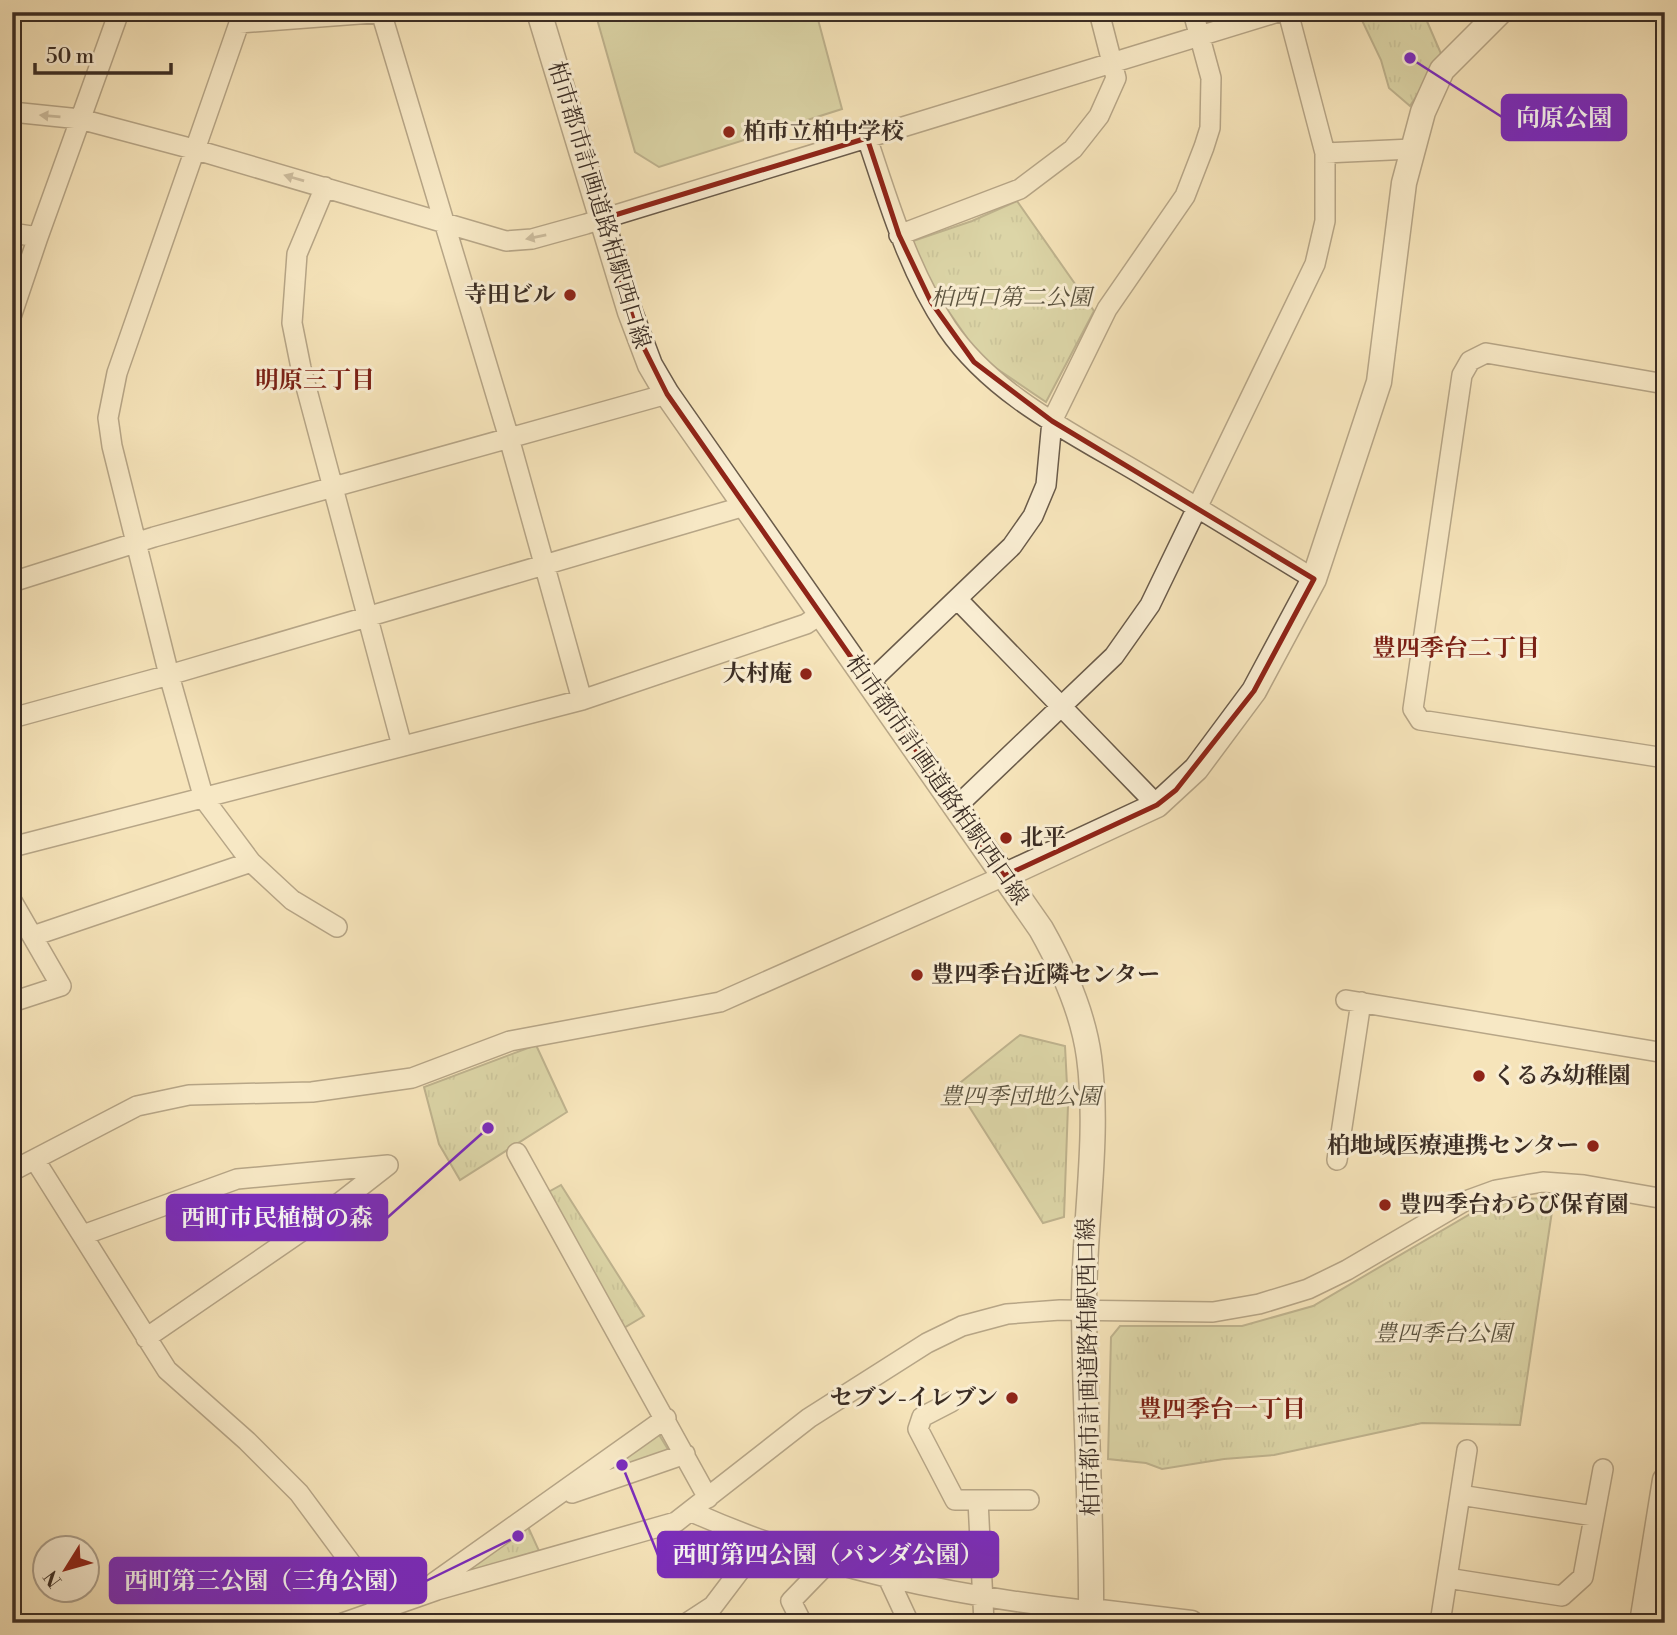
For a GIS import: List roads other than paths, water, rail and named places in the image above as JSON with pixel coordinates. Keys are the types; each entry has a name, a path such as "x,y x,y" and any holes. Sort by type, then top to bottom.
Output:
{"street":[{"name":"柏市都市計画道路柏駅西口線","path":"539,12 639,338 667,394 1004,876 1055,955 1079,1017 1089,1056 1091,1099 1084,1309 1090,1454 1091,1617"},
{"path":"899,235 1020,189 1073,149 1099,116 1116,78 1099,12"},
{"path":"869,683 1012,546 1033,516 1046,485 1052,421 1107,309 1185,196 1204,147 1210,128 1211,78 1193,12"},
{"path":"12,113 80,119 193,149 506,241 532,239 1278,12"},
{"path":"956,807 1114,656 1150,605 1315,264 1325,221 1325,153 1288,12"},
{"path":"12,1171 136,1106 189,1095 312,1093 412,1078 510,1041 720,1002 1157,805 1196,769 1247,701 1314,579 1379,382 1400,213 1412,149 1423,112 1442,71 1500,12"},
{"path":"12,314 80,119 113,13"},
{"path":"337,927 292,900 251,862 204,799 169,675 108,418 117,373 193,149 241,18 383,13 509,438 582,700"},
{"path":"867,138 899,235 931,302 974,362 995,382 1052,421 1314,579"},
{"path":"1325,153 1412,149"},
{"path":"325,187 297,254 292,323 402,746"},
{"path":"12,233 38,237"},
{"path":"1665,384 1486,353 1470,362 1462,375 1413,709 1420,720 1665,758"},
{"path":"12,582 136,542 667,394"},
{"path":"12,718 169,675 745,506"},
{"path":"958,600 1157,805"},
{"path":"12,847 582,700 806,624 821,614"},
{"path":"33,936 251,862"},
{"path":"12,901 61,986 12,1002"},
{"path":"1337,1160 1353,1001 1665,1053"},
{"path":"517,1153 708,1498"},
{"path":"35,1160 167,1370 247,1441 299,1493 353,1566 373,1596 382,1617"},
{"path":"83,1235 237,1179 388,1164 316,1222 146,1338"},
{"path":"343,1623 382,1617 437,1590 676,1522 809,1418 927,1343 962,1326 1006,1314 1084,1309 1213,1312 1259,1304 1318,1284 1463,1202 1496,1190 1543,1182 1584,1185 1665,1199"},
{"path":"951,1402 922,1417 918,1429 955,1500 1029,1500"},
{"path":"437,1590 435,1582 666,1419"},
{"path":"1440,1623 1466,1450"},
{"path":"551,1500 685,1454"},
{"path":"1447,1578 1562,1596 1583,1577 1603,1469"},
{"path":"1642,1623 1665,1480"},
{"path":"1460,1495 1594,1516"},
{"path":"978,1500 984,1623"},
{"path":"692,1512 759,1541 889,1580 1091,1617 1192,1623"},
{"path":"687,1623 713,1606 759,1541"},
{"path":"803,1623 791,1601 824,1567 827,1560"},
{"path":"889,1580 909,1623"}],"place":[{"name":"向原公園","path":"1410,58"},
{"name":"柏市立柏中学校","path":"729,132"},
{"name":"寺田ビル","path":"570,295"},
{"name":"大村庵","path":"806,674"},
{"name":"北平","path":"1006,838"},
{"name":"豊四季台近隣センター","path":"917,975"},
{"name":"くるみ幼稚園","path":"1479,1076"},
{"name":"西町市民植樹の森","path":"488,1128"},
{"name":"柏地域医療連携センター","path":"1593,1146"},
{"name":"豊四季台わらび保育園","path":"1385,1205"},
{"name":"セブン-イレブン","path":"1012,1398"},
{"name":"西町第四公園（パンダ公園）","path":"622,1465"},
{"name":"西町第三公園（三角公園）","path":"518,1536"}],"district":[{"name":"明原三丁目","path":"315,381"},
{"name":"豊四季台二丁目","path":"1456,649"},
{"name":"豊四季台一丁目","path":"1222,1410"}],"park label":[{"name":"柏西口第二公園","path":"1011,298"},
{"name":"豊四季団地公園","path":"1020,1097"},
{"name":"豊四季台公園","path":"1443,1334"}]}
